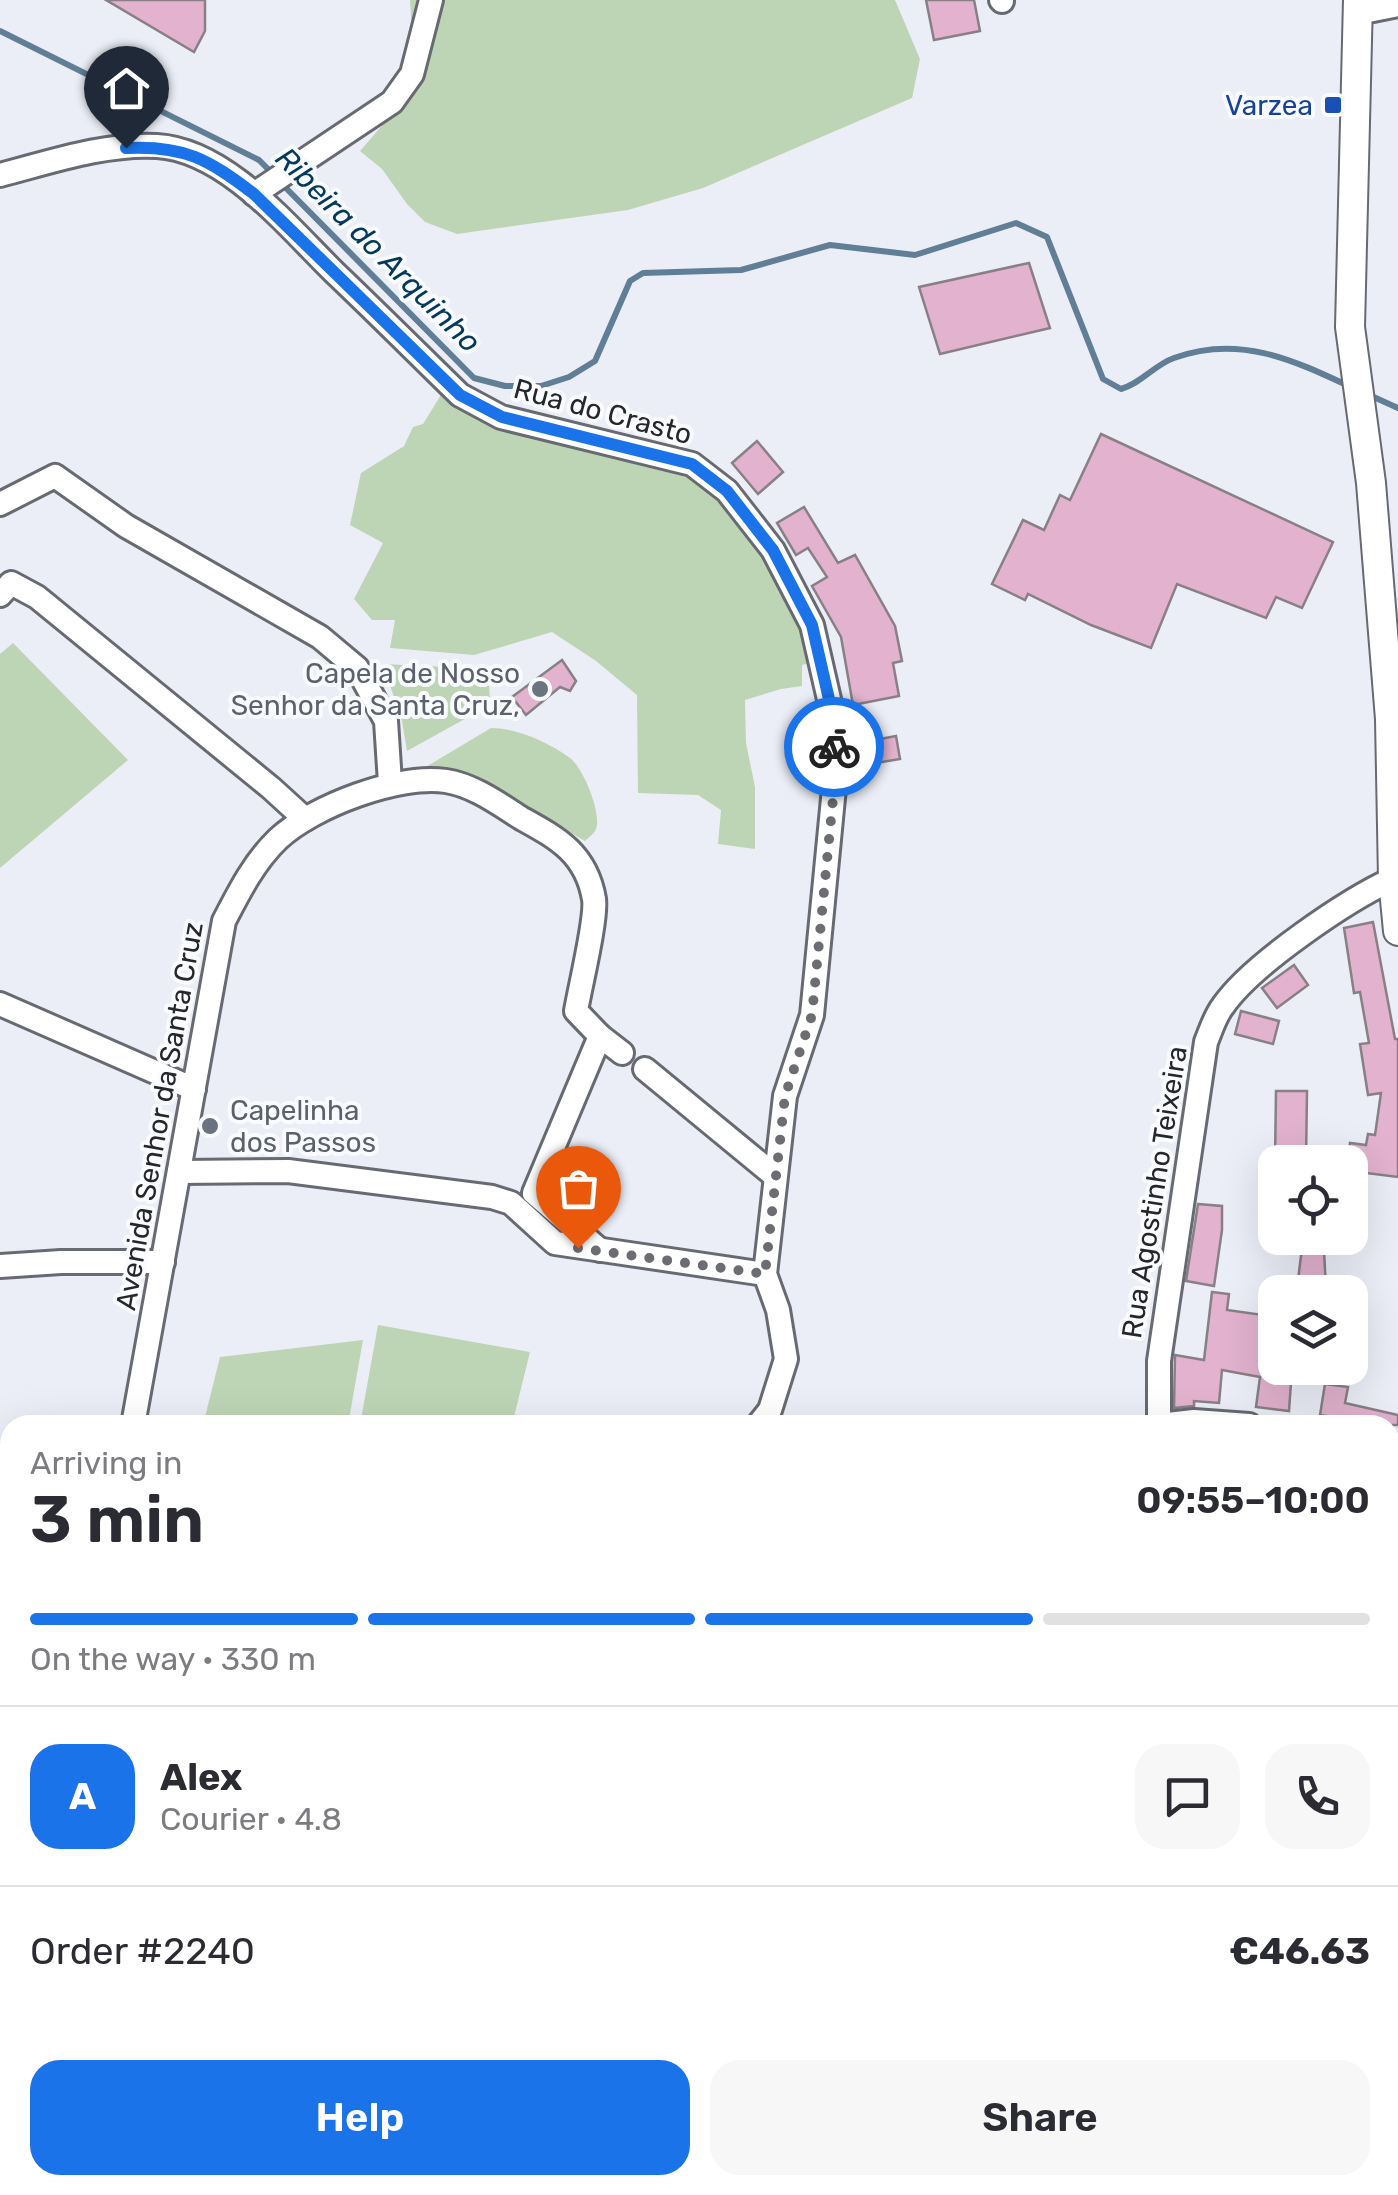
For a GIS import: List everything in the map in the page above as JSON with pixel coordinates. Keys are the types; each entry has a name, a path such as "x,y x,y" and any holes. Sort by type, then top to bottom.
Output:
{"street":[{"path":"260,190 392,102 412,74 431,0"},
{"path":"1398,5 1358,6 1350,328 1366,443 1390,719 1398,931"},
{"name":"Rua do Crasto","path":"0,175 74,156 160,146 198,156 260,190 460,395 502,417 692,464 727,491 773,550 812,625 834,721 834,788 812,1015 785,1096 775,1176 765,1274 778,1310 786,1358 766,1415"},
{"path":"0,504 55,476 126,526 320,637 357,668 386,720 390,783 447,782 482,795 569,846 585,872 594,901 576,1011 622,1052"},
{"path":"0,594 11,583 37,597 304,819"},
{"name":"Avenida Senhor da Santa Cruz","path":"136,1415 224,921 247,876 278,839 304,819 390,783"},
{"name":"Rua Agostinho Teixeira","path":"1159,1415 1160,1361 1206,1042 1221,1008 1248,976 1362,893 1395,881"},
{"path":"0,1004 194,1089"},
{"path":"600,1036 534,1192 602,1252"},
{"path":"645,1069 775,1176"},
{"path":"178,1172 288,1171 492,1197 511,1203 555,1243 765,1274"},
{"path":"0,1266 162,1262"}],"green space":[{"path":"410,0 895,0 920,59 912,98 703,188 628,210 457,234 425,222 382,169 360,151 393,113 395,82 412,35"},
{"path":"444,390 664,466 715,490 769,544 813,662 802,665 802,686 745,700 746,743 755,787 755,849 718,844 721,810 698,795 638,793 637,695 552,632 474,655 390,648 395,620 372,620 354,599 383,543 350,525 361,473 404,446 413,427 423,424"},
{"path":"13,643 128,760 0,868 0,654"},
{"path":"383,664 488,669 490,700 481,710 407,751 402,721"},
{"path":"491,728 532,737 575,763 596,813 593,834 585,841 463,773 444,769 419,771"},
{"path":"378,1325 530,1352 514,1415 362,1415"},
{"path":"363,1340 350,1415 206,1415 220,1357"}],"building":[{"path":"106,0 205,0 205,31 194,52"},
{"path":"926,0 974,0 980,31 934,40"},
{"path":"1029,263 1050,328 940,354 919,287"},
{"path":"1101,434 1333,542 1302,608 1276,597 1266,618 1177,584 1151,648 1091,625 1028,594 1025,600 992,584 1023,520 1044,530 1060,495 1070,500"},
{"path":"757,441 783,472 758,494 732,463"},
{"path":"804,507 838,563 855,555 895,626 902,661 893,663 899,696 853,705 841,637 812,586 827,577 808,548 796,555 777,523"},
{"name":"Capela de Nosso Senhor da Santa Cruz,","path":"562,660 576,681 570,691 560,687 526,715 512,697"},
{"path":"896,736 900,759 858,766 854,744"},
{"path":"1373,922 1398,1039 1398,1177 1368,1173 1366,1145 1368,1134 1375,1135 1381,1093 1368,1095 1360,1044 1369,1043 1360,992 1354,993 1344,928"},
{"path":"1294,965 1308,985 1277,1008 1262,988"},
{"path":"1241,1011 1279,1021 1273,1044 1235,1034"},
{"path":"1276,1091 1307,1091 1306,1145 1275,1145"},
{"path":"1198,1204 1222,1206 1214,1286 1186,1281"},
{"path":"1301,1255 1324,1255 1325,1275 1299,1275"},
{"path":"1212,1292 1229,1294 1227,1310 1258,1314 1258,1377 1222,1370 1219,1403 1194,1401 1194,1406 1174,1408 1175,1355 1204,1360"},
{"path":"1259,1385 1291,1385 1289,1411 1256,1407"},
{"path":"1325,1385 1348,1387 1345,1403 1398,1415 1320,1415"}],"waterway":[{"name":"Ribeira do Arquinho","path":"0,31 259,160 273,174"},
{"name":"Ribeira do Arquinho","path":"281,183 474,378 505,386 541,386 569,377 595,361 630,281 643,273 741,270 830,245 915,255 1016,223 1047,237 1103,379 1121,389 1174,358 1221,349 1265,353 1351,387"},
{"name":"Ribeira do Arquinho","path":"1367,394 1398,408"}],"way so far":[{"path":"578,1248 765,1274 785,1096 812,1015 834,788 834,747"}],"place":[{"name":"Varzea","path":"1333,105"},
{"name":"Capela de Nosso Senhor da Santa Cruz,","path":"540,689"},
{"name":"Capelinha dos Passos","path":"210,1126"}],"route":[{"path":"126,148 160,146 198,156 227,174 254,194 460,395 502,417 692,464 727,491 773,550 812,625 834,721 834,747"}]}
